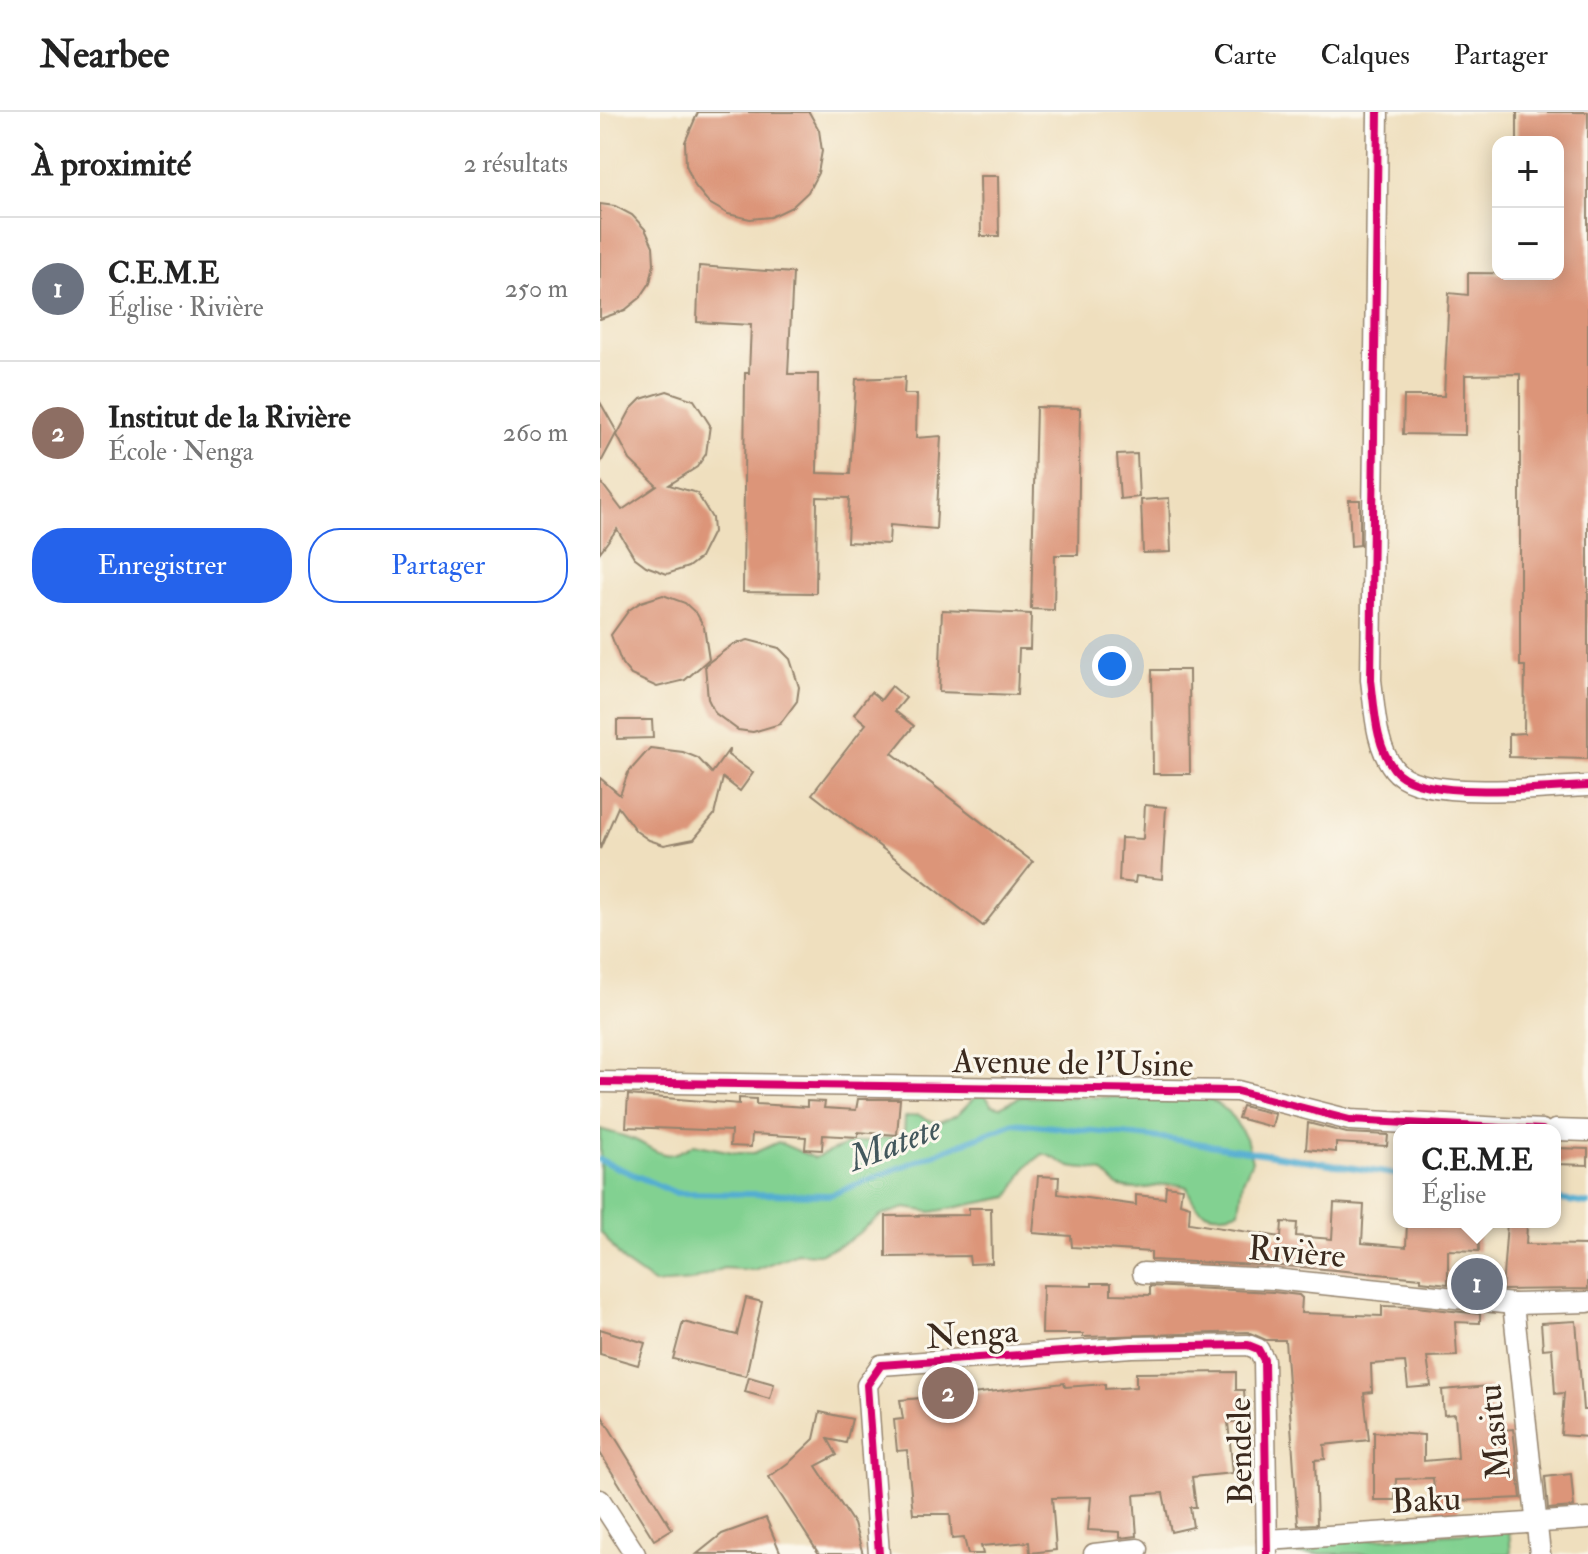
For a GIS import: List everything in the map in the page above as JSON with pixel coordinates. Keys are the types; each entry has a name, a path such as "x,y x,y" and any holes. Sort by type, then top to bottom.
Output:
{"street":[{"path":"1378,112 1371,680 1380,742 1394,771 1420,785 1463,790 1588,786"},
{"name":"Avenue de l'Usine","path":"600,1082 1237,1091 1350,1120 1427,1124"},
{"path":"1561,1130 1588,1131"},
{"name":"Rivière","path":"1143,1273 1274,1279 1513,1304 1588,1302"},
{"name":"Masitu","path":"1513,1304 1540,1554"},
{"name":"Nenga","path":"879,1554 867,1385 881,1365 1132,1347 1248,1345 1258,1349"},
{"name":"Bendele","path":"1258,1349 1264,1360 1267,1547"},
{"path":"600,1500 635,1554"},
{"name":"Baku","path":"1267,1547 1588,1519"},
{"path":"1094,1554 1138,1549"}],"green space":[{"path":"985,1095 992,1105 1000,1107 1020,1097 1207,1097 1229,1112 1246,1138 1252,1161 1243,1181 1239,1211 1213,1214 1195,1204 1187,1187 1172,1184 1139,1189 1121,1187 1102,1172 1071,1167 1043,1154 1027,1166 1009,1197 932,1212 905,1208 882,1215 847,1242 819,1254 797,1253 754,1270 723,1268 691,1281 655,1284 625,1263 600,1231 600,1129 633,1139 665,1154 677,1153 694,1144 737,1153 754,1153 778,1142 814,1158 849,1144 904,1135 905,1117 918,1115 937,1123 957,1115 975,1097"},
{"path":"1509,1530 1511,1554 1270,1554 1269,1545"}],"building":[{"path":"698,112 809,112 819,130 822,151 818,173 808,192 792,207 771,217 750,219 728,214 709,203 695,186 686,165 685,142"},
{"path":"1517,112 1588,112 1588,759 1509,757 1509,734 1524,733 1525,666 1520,666 1520,374 1465,375 1465,435 1403,434 1404,396 1444,396 1449,293 1468,295 1468,273 1492,273 1492,280 1564,280 1564,136 1517,136"},
{"path":"980,176 998,176 999,236 981,236"},
{"path":"600,204 615,206 632,215 645,229 653,246 654,264 650,283 640,298 625,310 600,319"},
{"path":"699,266 793,273 788,374 818,374 817,473 850,474 856,379 905,377 904,394 917,394 916,438 941,436 936,529 890,525 889,544 847,542 849,498 817,497 816,593 743,592 745,373 749,373 751,325 697,322"},
{"path":"667,391 694,400 710,425 706,454 697,467 669,485 697,493 712,518 713,532 700,558 688,567 667,574 646,566 634,557 617,529 600,552 600,481 622,510 657,486 630,460 617,435 631,409 641,399"},
{"path":"600,402 617,432 600,464"},
{"path":"1036,407 1080,408 1078,555 1055,555 1054,610 1031,609"},
{"path":"1137,454 1139,497 1120,499 1117,455"},
{"path":"1169,498 1171,552 1143,553 1141,500"},
{"path":"1349,500 1360,500 1360,545 1351,546"},
{"path":"663,595 685,603 697,614 704,627 709,659 685,680 657,687 631,675 622,664 611,635 629,610 641,602"},
{"path":"942,610 1031,614 1030,649 1019,649 1017,695 939,692"},
{"path":"748,640 779,648 790,659 799,687 797,701 780,724 753,732 738,730 715,713 708,699 705,665 732,645"},
{"path":"1152,670 1189,670 1190,774 1153,774"},
{"path":"892,686 906,698 895,711 914,726 892,753 1033,862 983,926 812,794 866,724 854,714 871,692 881,700"},
{"path":"617,720 652,720 653,738 617,739"},
{"path":"650,748 683,752 698,758 712,773 730,748 728,755 753,773 740,791 723,778 714,815 694,839 664,845 649,840 636,831 618,807 600,849 600,778 620,795 628,773"},
{"path":"1145,805 1166,807 1162,879 1136,876 1135,883 1119,881 1121,838 1143,839"},
{"path":"628,1095 739,1104 739,1098 756,1099 756,1104 807,1107 807,1101 825,1102 824,1108 856,1110 858,1099 900,1099 897,1135 858,1132 858,1137 823,1135 822,1150 805,1149 806,1137 752,1134 751,1147 730,1146 731,1131 626,1127"},
{"path":"1242,1106 1275,1114 1272,1127 1238,1118"},
{"path":"1308,1123 1347,1133 1388,1135 1387,1146 1336,1143 1336,1152 1306,1149"},
{"path":"1561,1148 1588,1149 1588,1165 1561,1164"},
{"path":"1038,1176 1059,1177 1058,1194 1136,1205 1136,1195 1165,1198 1166,1186 1182,1188 1180,1203 1190,1206 1189,1223 1281,1237 1282,1222 1297,1223 1296,1236 1332,1239 1334,1203 1364,1205 1362,1243 1406,1247 1407,1228 1478,1228 1479,1251 1448,1250 1448,1284 1421,1281 1421,1278 1302,1267 1151,1260 1151,1252 1072,1247 1071,1236 1033,1233"},
{"path":"969,1208 991,1208 992,1263 970,1264 969,1256 886,1257 886,1216 969,1215"},
{"path":"1507,1228 1527,1228 1526,1244 1588,1245 1588,1289 1502,1290"},
{"path":"1092,1283 1111,1283 1111,1294 1150,1295 1150,1286 1273,1292 1299,1295 1302,1298 1301,1313 1382,1316 1382,1306 1416,1307 1480,1314 1480,1323 1455,1322 1457,1356 1427,1357 1431,1386 1408,1388 1405,1362 1371,1364 1372,1392 1364,1393 1369,1440 1324,1445 1325,1459 1315,1460 1317,1524 1298,1525 1285,1340 1266,1340 1248,1332 1083,1337 1083,1334 1042,1334 1043,1285 1092,1286"},
{"path":"746,1298 762,1302 746,1376 673,1359 683,1322 737,1335"},
{"path":"1576,1321 1583,1410 1588,1410 1588,1437 1561,1435 1564,1393 1555,1394 1552,1348 1543,1349 1541,1323"},
{"path":"600,1329 645,1343 638,1365 600,1354"},
{"path":"1236,1372 1236,1390 1244,1390 1246,1421 1228,1422 1233,1473 1192,1477 1196,1507 1190,1507 1193,1527 1171,1532 1163,1493 1134,1495 1137,1536 1120,1538 1120,1532 1088,1530 1091,1497 1052,1498 1056,1550 1030,1553 1029,1542 981,1546 983,1554 968,1554 964,1538 952,1539 950,1514 913,1514 907,1450 897,1451 894,1420 903,1419 900,1400 932,1397 931,1384 963,1382 964,1395 1064,1383 1065,1387 1105,1384 1105,1389 1136,1387 1136,1373"},
{"path":"749,1377 774,1384 770,1399 745,1392"},
{"path":"1489,1386 1493,1431 1513,1429 1521,1498 1458,1501 1459,1512 1436,1513 1433,1478 1396,1479 1395,1500 1374,1500 1374,1432 1424,1435 1424,1461 1458,1458 1455,1414 1444,1415 1442,1390"},
{"path":"820,1412 852,1419 846,1443 828,1439 837,1455 816,1466 854,1524 863,1554 819,1554 769,1477 814,1439"},
{"path":"600,1413 672,1529 654,1540 600,1453"},
{"path":"1571,1474 1574,1507 1548,1509 1545,1477"},
{"path":"766,1518 781,1554 697,1554 722,1534"}],"waterway":[{"name":"Matete","path":"600,1160 676,1193 830,1195 1014,1123 1171,1139 1393,1174"},
{"name":"Matete","path":"1561,1200 1588,1204"}],"cycle path":[{"path":"1378,112 1371,680 1379,738 1394,769 1408,780 1430,786 1485,791 1588,786"},
{"path":"600,1082 1237,1091 1350,1120 1427,1124"},
{"path":"879,1554 867,1385 881,1365 1132,1347 1248,1345 1258,1349 1264,1360 1267,1554"}],"place":[{"name":"C.E.M.E","path":"1477,1284"},
{"name":"Institut de la Rivière","path":"948,1393"}]}
